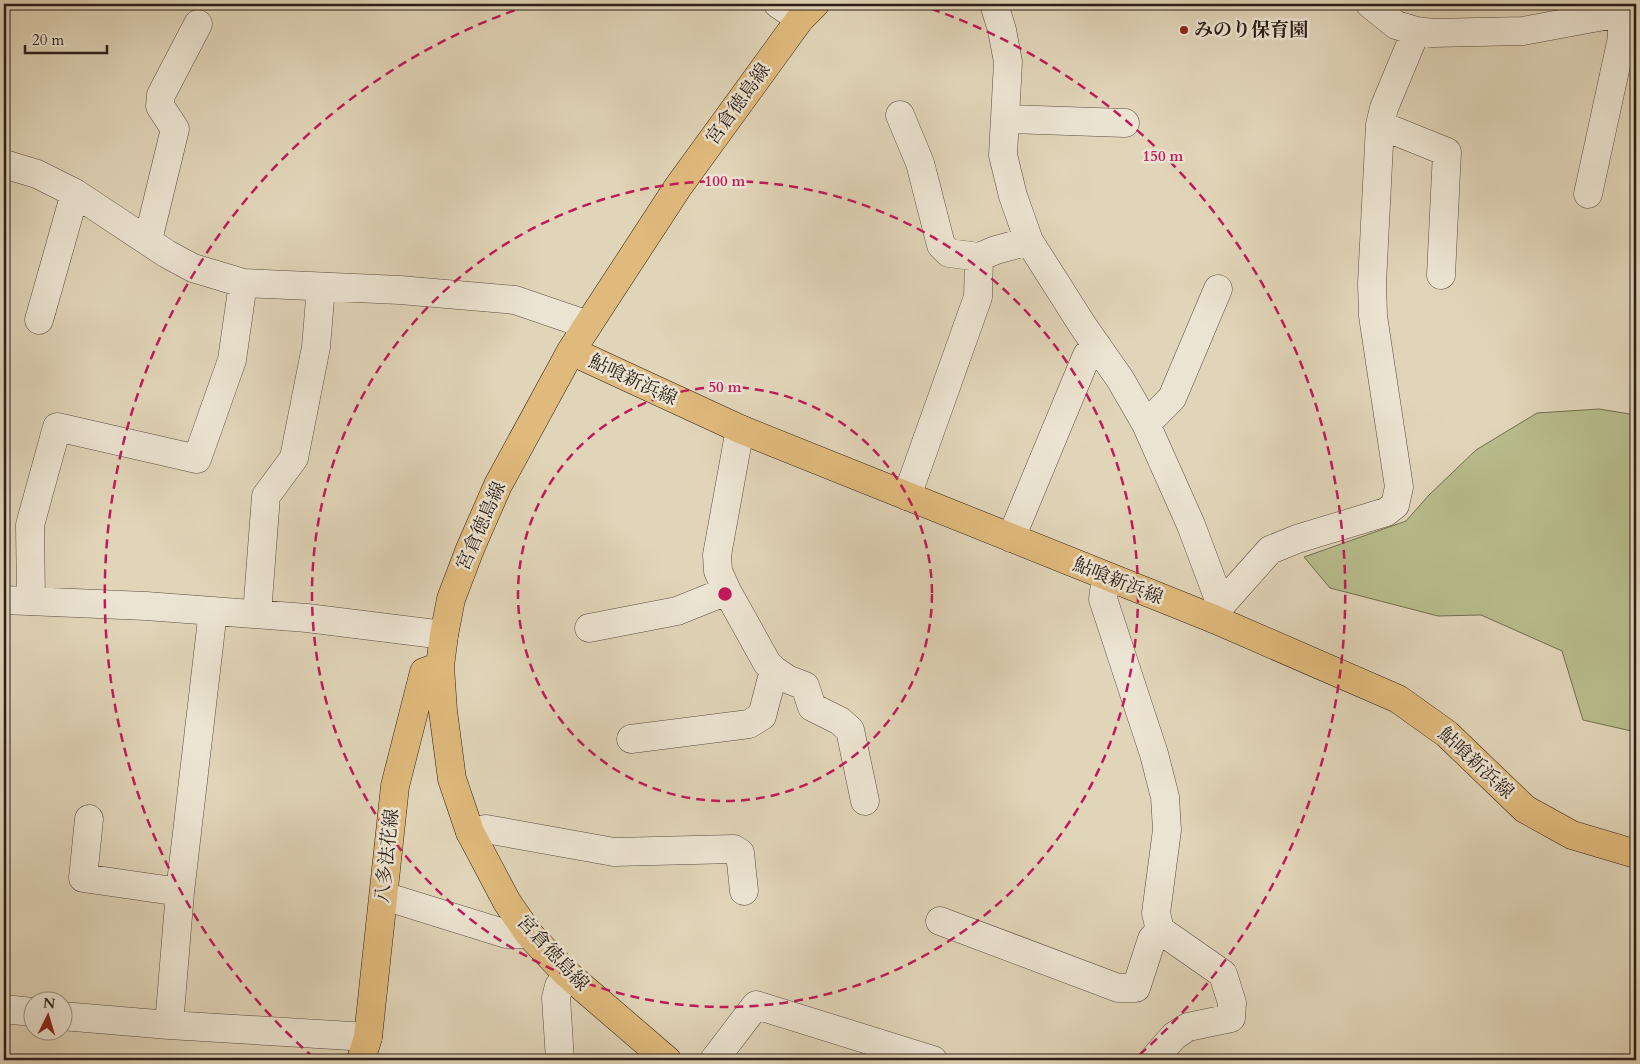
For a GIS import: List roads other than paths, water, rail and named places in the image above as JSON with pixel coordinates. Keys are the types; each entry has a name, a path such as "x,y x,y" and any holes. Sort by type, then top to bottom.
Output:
{"main road":[{"name":"宮倉徳島線","path":"667,1060 567,974 529,934 507,902 470,832 452,779 443,711 440,666 444,635 451,599 498,485 571,351 678,187 808,12"},
{"name":"鮎喰新浜線","path":"571,351 740,429 1106,577 1217,612 1398,699 1447,734 1525,810 1572,835 1636,854"},
{"name":"八多法花線","path":"365,1049 384,896 394,786 424,672 440,666"}],"street":[{"path":"778,4 808,12"},
{"path":"994,4 1002,30 1008,62 1004,155 1013,196 1029,241 1120,378 1146,424 1191,525 1217,612"},
{"path":"1370,4 1396,25 1416,31 1433,33 1523,31 1621,11 1622,38 1588,194"},
{"path":"148,240 174,129 160,106 161,95 198,24"},
{"path":"1217,612 1270,550 1297,539 1386,512 1395,505 1399,487 1373,316 1372,283 1380,125 1384,108 1416,31"},
{"path":"900,115 920,163 941,245 948,253 979,257 1029,241"},
{"path":"1006,119 1126,123"},
{"path":"1380,125 1447,152 1441,275"},
{"path":"4,164 36,174 75,193 167,254 193,268 243,283 400,290 515,300 588,325"},
{"path":"39,320 75,193"},
{"path":"907,496 978,297 979,257"},
{"path":"31,601 30,525 57,427 197,459 232,360 243,283"},
{"path":"257,614 266,496 294,458 316,346 321,287"},
{"path":"1146,424 1172,398 1218,289"},
{"path":"1011,538 1087,355 1098,347"},
{"path":"740,429 717,555 718,571 767,663 787,679 805,686 812,708 840,721 850,730 865,802"},
{"path":"1106,577 1103,600 1154,754 1165,797 1167,830 1156,913 1160,930 1223,974 1232,1003 1231,1018 1188,1027 1174,1036 1153,1060"},
{"path":"589,628 677,610 727,591"},
{"path":"4,600 257,614 444,635"},
{"path":"169,1025 180,892 213,611"},
{"path":"631,739 750,724 762,716 774,670"},
{"path":"89,819 83,878 180,892"},
{"path":"470,832 486,830 614,852 734,849 740,853 744,891"},
{"path":"384,896 506,934 529,934"},
{"path":"940,921 1118,988 1136,988 1152,939 1160,930"},
{"path":"560,1060 556,998 567,974"},
{"path":"714,1060 756,1005 933,1060"},
{"path":"4,1009 22,1011"},
{"path":"72,1017 169,1025 365,1049"}],"place":[{"name":"みのり保育園","path":"1184,30"}]}
